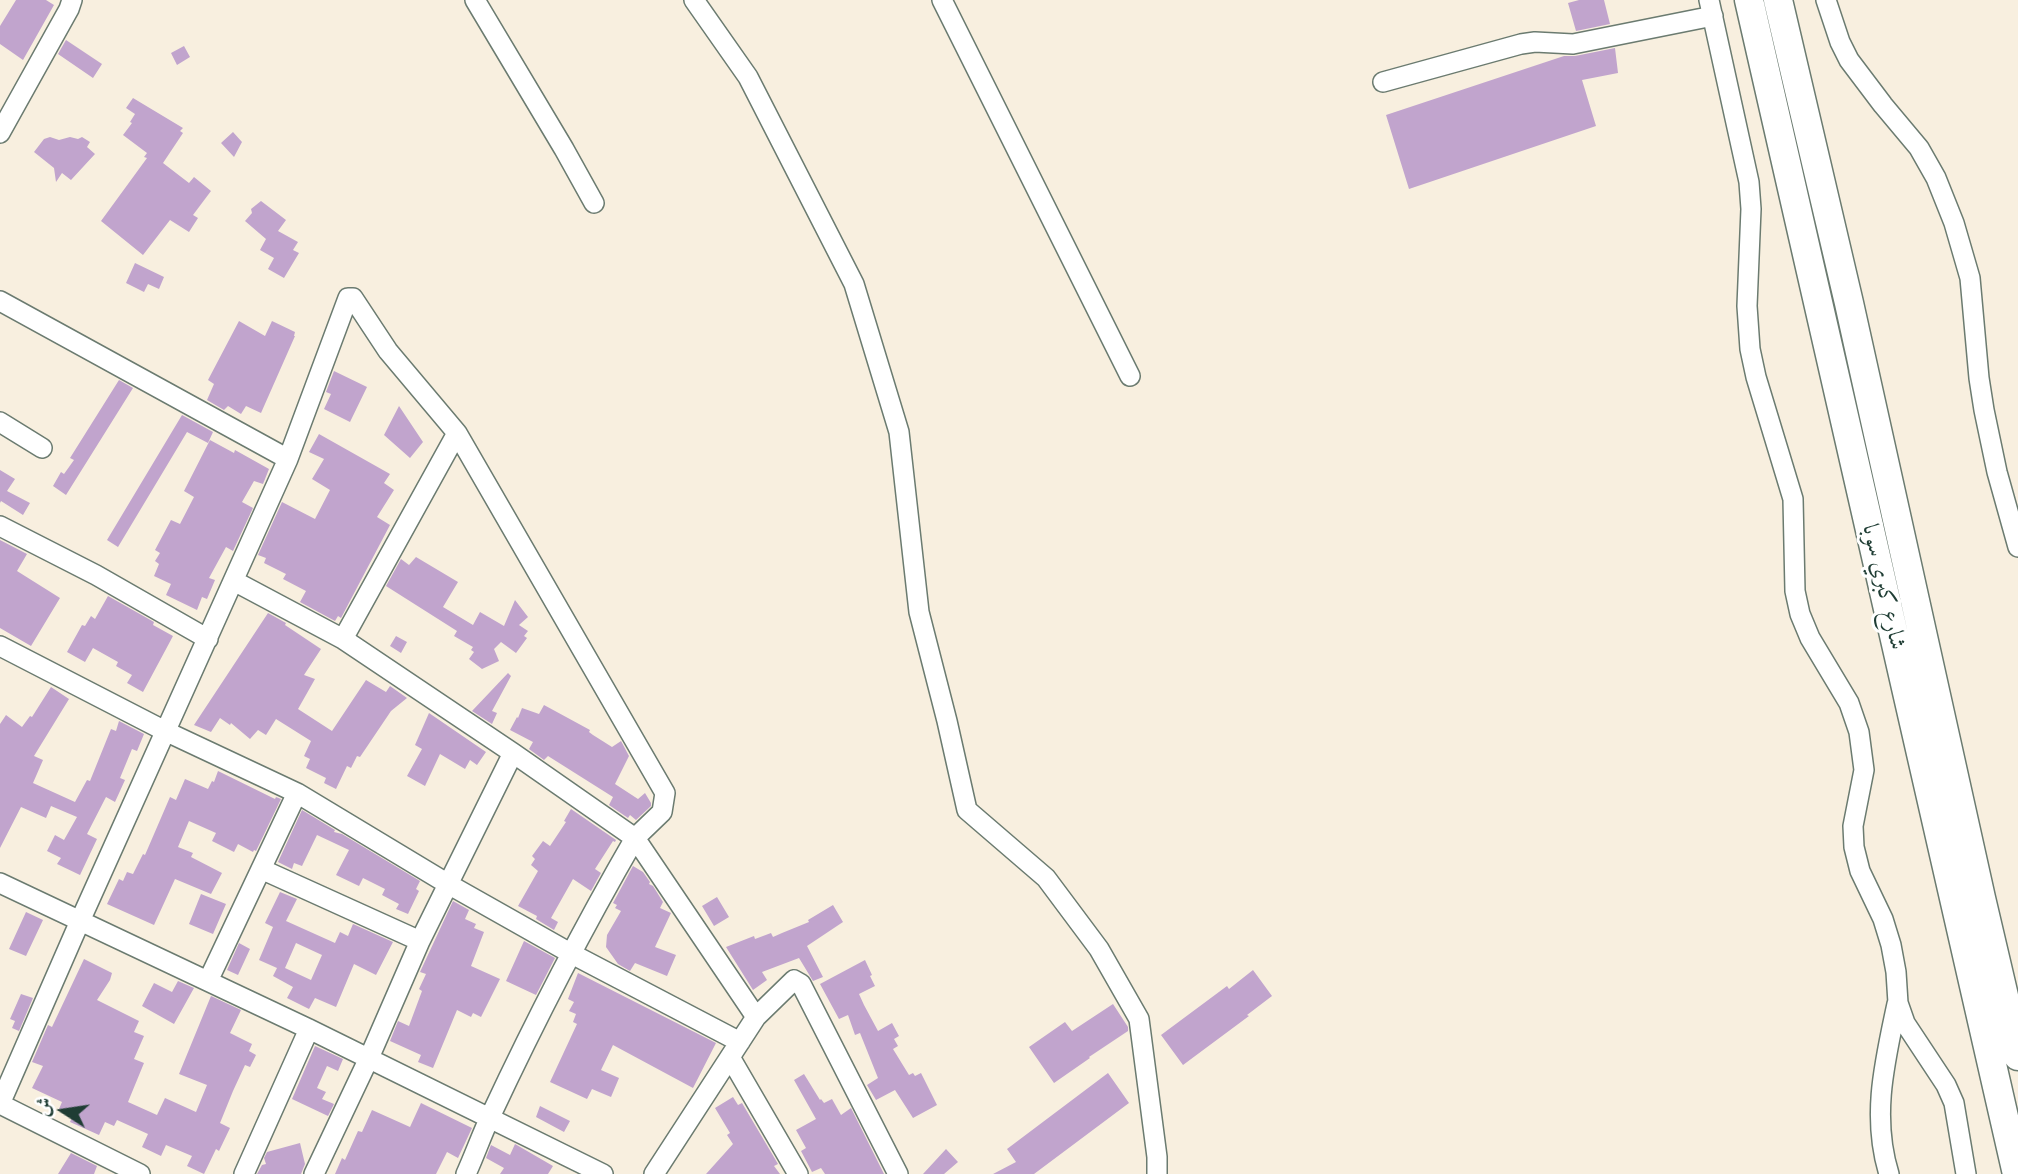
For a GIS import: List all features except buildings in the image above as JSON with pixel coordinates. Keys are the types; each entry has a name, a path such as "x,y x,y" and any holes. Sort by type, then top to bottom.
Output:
{"highway":[{"name":"شارع كبري سوبا","path":"1749,0 2017,1174"},
{"name":"شارع كبري سوبا","path":"1778,0 2018,1056"}],"street":[{"path":"0,133 72,0"},
{"path":"475,0 594,203"},
{"path":"694,0 748,77 854,284 899,432 919,612 967,810 1046,878 1099,949 1139,1019 1157,1174"},
{"path":"942,0 1130,376"},
{"path":"1826,0 1849,60 1919,148 1936,178 1954,223 1970,278 1984,410 1997,472 2018,547"},
{"path":"1383,82 1521,44 1573,44 1711,8 1749,182 1751,209 1746,306 1750,349 1793,499 1796,591 1800,614 1810,638 1849,704 1859,732 1864,770 1853,826 1854,848 1860,871 1883,919 1896,972 1898,1003 1880,1100 1879,1123 1889,1174"},
{"path":"140,1174 0,1104 288,459 348,298 353,298 388,351 457,433 665,793 662,812 635,838 572,954 490,1117 466,1174"},
{"path":"0,301 288,459"},
{"path":"0,422 42,448"},
{"path":"343,639 457,433"},
{"path":"0,526 96,575 208,639"},
{"path":"234,581 343,639 635,838 755,1017"},
{"path":"0,646 165,731 297,793 448,884 735,1049 797,1174"},
{"path":"314,1174 420,941 513,753"},
{"path":"208,981 297,793"},
{"path":"261,869 420,941"},
{"path":"0,883 309,1029 603,1174"},
{"path":"654,1174 755,1017 794,980 798,981 898,1174"},
{"path":"1898,1003 1912,1036 1946,1085 1954,1103 1966,1174"},
{"path":"244,1174 309,1029"}]}
